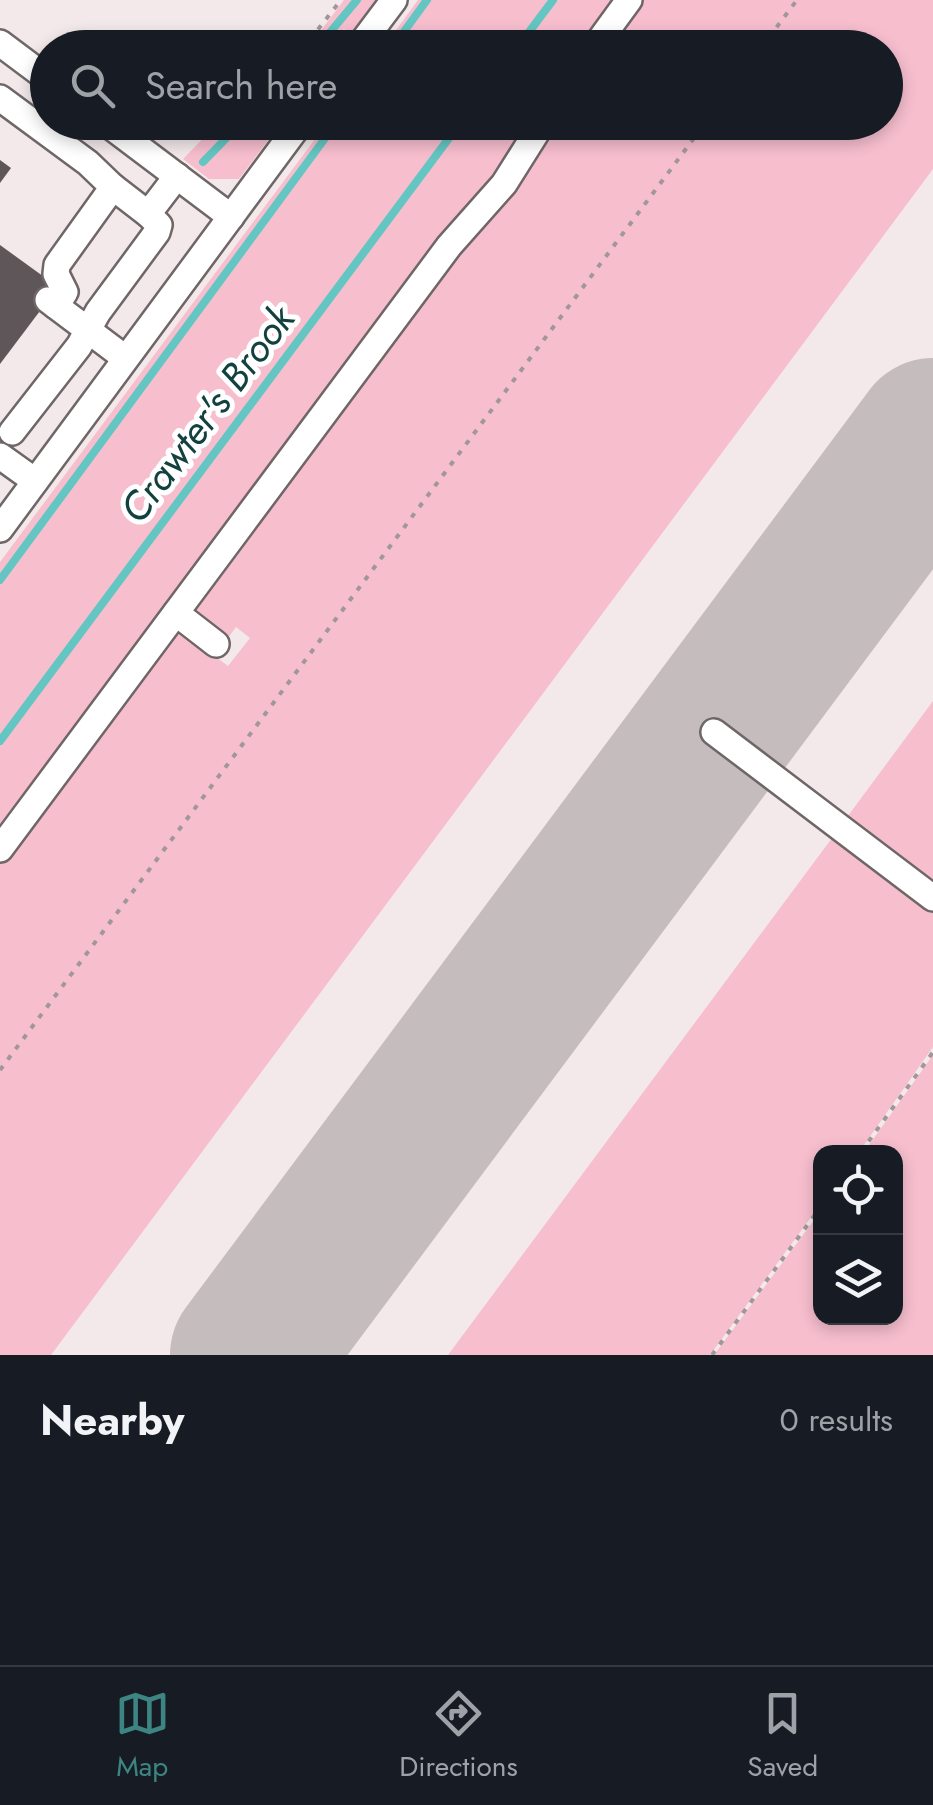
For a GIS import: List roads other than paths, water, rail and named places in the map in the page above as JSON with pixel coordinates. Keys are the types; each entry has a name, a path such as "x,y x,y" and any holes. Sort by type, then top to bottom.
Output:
{"lane":[{"path":"372,30 394,0"},
{"path":"607,30 629,0"},
{"path":"0,43 30,66"},
{"path":"0,98 30,120"},
{"path":"42,471 6,428 88,330 158,232 159,225 57,140"},
{"path":"130,140 230,217"},
{"path":"0,529 288,140"},
{"path":"0,850 450,246 504,184 532,140"},
{"path":"148,214 177,176"},
{"path":"114,187 57,265 56,274 66,292 52,303 125,358"},
{"path":"0,456 42,471"},
{"path":"176,614 216,644"},
{"path":"714,732 933,898"}],"waterway":[{"path":"332,30 357,0"},
{"path":"405,30 427,0"},
{"name":"Crawter's Brook","path":"530,30 553,0"},
{"path":"203,162 224,140"},
{"path":"0,580 324,140"},
{"name":"Crawter's Brook","path":"0,741 448,140"}]}
